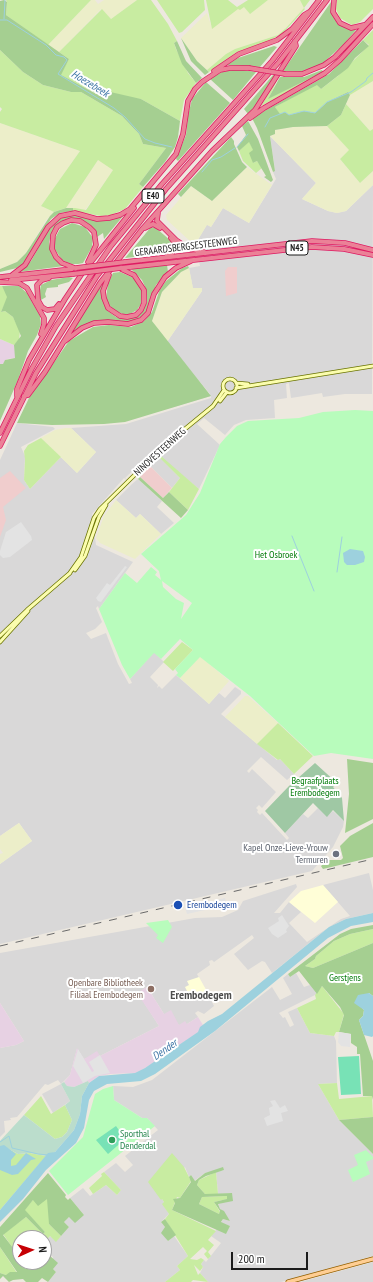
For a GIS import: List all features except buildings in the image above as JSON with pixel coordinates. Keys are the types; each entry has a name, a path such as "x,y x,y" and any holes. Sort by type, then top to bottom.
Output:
{"highway":[{"name":"E40","path":"0,433 17,397 56,326 111,246 162,184 267,66 319,0"},
{"name":"E40","path":"0,446 24,396 61,330 115,251 166,189 260,85 327,0"},
{"path":"334,0 333,12 338,21 343,25 356,28 371,22"},
{"path":"17,397 17,389 24,371 65,299 83,272 176,154 183,134 188,101 196,89 218,68 239,54 277,40 292,29 304,15 311,11"},
{"path":"246,120 270,104 319,77 340,60 371,22 373,16"},
{"path":"209,77 220,70 230,68 249,68 296,75 307,73 318,69 335,58 371,22"},
{"path":"24,396 28,395 45,372 60,345 100,283 143,228 212,151 261,104 296,46 295,42"},
{"path":"12,275 25,265 48,227 57,218 71,213 97,219 113,218 125,212 138,201"},
{"path":"160,208 156,219 161,226 188,248 206,253"},
{"path":"75,268 67,266 60,261 54,255 51,246 51,238 56,229 63,223 71,220 80,221 87,225 92,230 96,239 95,247 83,272"},
{"path":"143,228 156,225 174,242 175,248 173,252 169,256 161,258"},
{"name":"GERAARDSBERGSESTEENWEG","path":"0,277 312,241 345,243 373,250"},
{"name":"GERAARDSBERGSESTEENWEG","path":"0,282 312,246 344,249 373,255"},
{"path":"60,345 73,334 90,325 103,322 128,324 138,321 148,313 156,291 165,277 176,268 196,259"},
{"path":"113,268 104,287 105,301 110,310 115,314 130,317 141,310 144,303 145,294 143,286 137,278 121,268"},
{"path":"55,276 39,282 36,290 38,300 42,307 49,310 56,308 65,299"},
{"path":"0,282 19,283 27,288 32,295 44,318 44,328 40,341"}],"main road":[{"path":"236,386 373,366"},
{"path":"232,379 236,386 234,391 226,391 223,384 225,380 232,379"},
{"name":"NINOVESTEENWEG","path":"0,636 69,574 81,557 94,518 109,501 163,447 214,406 226,391"},
{"name":"NINOVESTEENWEG","path":"0,642 30,608"},
{"path":"288,1282 373,1259"}],"shaded area":[{"path":"91,0 95,0 98,4 104,0 137,0 111,19 101,9 59,52 48,45"},
{"path":"268,0 300,0 304,8 278,35 235,49 226,54 207,70 197,61 181,38 207,13 212,28 238,8 244,7 250,13"},
{"path":"373,81 373,129 371,132 346,104 350,95"},
{"path":"0,123 80,151 41,206 54,212 46,220 26,253 17,262 0,269"},
{"path":"327,126 350,150 340,159 360,183 373,171 373,185 346,211 337,213 328,211 302,199 316,183 270,136 275,134 275,130 293,127"},
{"path":"270,136 316,183 302,199 328,211 337,213 346,211 373,185 372,394 345,394 323,397 322,393 291,398 289,383 286,384 287,398 274,400 275,418 246,420 234,425 225,435 204,418 197,424 220,445 199,489 160,457 180,478 172,488 150,466 158,458 155,449 125,478 132,484 124,478 92,514 96,545 133,562 99,609 98,606 96,608 102,622 95,629 86,633 91,639 106,633 118,664 129,684 132,683 130,679 154,652 164,662 150,677 158,685 157,688 159,686 162,689 176,675 209,704 219,693 225,698 235,687 241,691 241,694 221,714 277,760 280,759 294,774 287,780 261,757 247,771 249,773 252,769 276,792 262,808 259,805 256,808 258,810 257,812 260,815 262,813 287,840 289,838 285,833 303,814 308,818 318,808 327,816 333,811 344,821 343,827 333,847 312,871 0,944 0,864 32,841 19,823 0,836 0,460 17,423 53,427 55,429 21,447 25,456 24,480 30,489 61,457 77,473 96,452 71,428 126,424 211,398 211,396 167,409 210,394 167,342 202,291 193,289 189,268 200,266 196,243 207,224 211,227 223,208 249,223 276,179 273,172 275,170"},
{"path":"98,160 114,169 85,210 66,208"},
{"path":"247,167 272,185 249,223 223,208 211,227 207,225 196,243 191,242 167,220 166,215 191,186 212,201"},
{"path":"228,267 237,267 237,293 226,296 225,271"},
{"path":"189,268 193,288 202,288 202,291 167,342 152,321 162,292 181,272"},
{"path":"0,339 14,345 15,352 15,358 7,359 3,364 0,364"},
{"path":"71,428 96,452 77,473 41,438 55,430"},
{"path":"150,466 172,488 163,498 140,477"},
{"path":"10,471 26,488 3,507 6,520 0,537 0,478"},
{"path":"138,479 162,501 157,507 174,523 161,534 140,514 136,518 116,500"},
{"path":"116,500 136,518 140,514 161,534 135,559 100,543 96,538 104,516"},
{"path":"21,522 31,536 32,540 10,557 3,558 0,555 0,551 6,532"},
{"path":"125,566 127,567 101,602 98,601 96,598 107,583 110,585"},
{"path":"200,656 229,681 209,704 180,678"},
{"path":"245,696 248,696 278,723 257,744 225,717"},
{"path":"19,823 32,841 0,864 0,854 3,853 0,849 0,836"},
{"path":"369,873 373,890 373,913 346,919 330,927 341,919 350,916 323,885"},
{"path":"296,884 297,887 274,913 280,913 289,902 301,912 289,923 307,942 328,928 272,973 265,962 262,961 248,970 234,954 254,938 252,935 214,962 212,960 209,961 210,965 197,974 214,1006 204,1014 198,1011 195,1013 198,1017 187,1024 179,1025 164,1014 147,987 138,993 159,1026 100,1056 84,1059 77,1049 70,1075 61,1084 58,1080 48,1085 45,1084 17,1117 4,1121 5,1132 0,1137 0,1048 16,1045 24,1041 0,1003 0,953 195,918 222,917 238,910 243,901"},
{"path":"323,885 338,902 315,923 289,902 301,891"},
{"path":"225,898 226,904 223,906 187,914 185,908"},
{"path":"282,915 289,926 286,930 287,932 278,938 272,934 268,928 279,921 278,918"},
{"path":"296,973 304,987 310,985 317,994 279,1013 283,1018 285,1017 290,1027 294,1025 288,1012 297,1008 310,1033 334,1036 336,1041 337,1083 318,1084 339,1120 373,1154 373,1256 281,1282 208,1282 200,1273 203,1267 201,1264 204,1260 206,1262 221,1243 211,1236 217,1229 230,1226 221,1223 223,1219 230,1221 220,1209 218,1203 232,1193 218,1194 216,1172 224,1170 205,1173 194,1181 191,1175 189,1177 185,1167 162,1199 164,1202 163,1204 169,1214 161,1222 165,1227 163,1231 168,1241 174,1236 188,1256 177,1266 180,1270 165,1282 48,1282 56,1272 53,1269 52,1238 56,1241 69,1227 64,1222 69,1217 84,1215 70,1198 83,1188 90,1196 106,1185 117,1195 121,1190 104,1172 116,1163 125,1172 133,1165 125,1156 158,1130 147,1118 142,1118 114,1100 113,1086 133,1087 152,1080 272,987 280,1000 292,994 283,978 288,974 290,977"},
{"path":"199,977 209,995 205,997 203,995 192,1001 185,987 189,985 187,981"},
{"path":"147,987 164,1014 171,1010 179,1025 185,1021 187,1024 198,1017 203,1025 199,1032 136,1073 99,1076 89,1083 88,1081 74,1087 67,1086 64,1082 70,1075 77,1048 84,1059 97,1051 100,1056 159,1026 137,993"},
{"path":"0,1003 24,1041 16,1045 0,1048"},
{"path":"339,1032 351,1034 350,1047 341,1046 338,1042"},
{"path":"78,1049 92,1072 94,1071 89,1062 100,1055 110,1073 95,1076 83,1083 73,1066"},
{"path":"88,1081 89,1083 82,1096 80,1114 74,1130 55,1152 46,1156 30,1153 18,1154 0,1146 0,1141 24,1115 55,1139 62,1137 67,1132 72,1120 65,1105 70,1101 61,1084 64,1082 67,1086 74,1087"},
{"path":"61,1084 70,1101 53,1113 42,1094"},
{"path":"275,1100 280,1108 285,1105 288,1111 281,1113 283,1121 267,1126 264,1118 270,1115 269,1108 273,1106 270,1101"},
{"path":"373,1262 373,1282 300,1282"}],"green space":[{"path":"4,0 7,2 6,15 69,59 61,75 102,97 106,91 141,99 180,121 175,147 165,162 143,187 139,184 166,148 143,144 139,134 122,116 81,92 71,92 43,85 23,72 0,50 0,1"},
{"path":"6,0 91,0 48,45 6,15"},
{"path":"137,0 151,0 168,24 177,41 174,43 176,49 188,73 196,83 184,100 180,121 141,99 103,97 60,75 69,59 59,52 102,9 111,19"},
{"path":"157,0 204,0 205,10 182,32 179,33"},
{"path":"206,0 228,0 237,7 248,0 268,0 250,14 244,7 240,10 238,9 212,29"},
{"path":"300,0 310,0 304,8"},
{"path":"337,0 373,0 373,9 360,22 352,25 340,18 336,9"},
{"path":"331,2 332,14 337,23 347,29 356,30 344,44 322,64 300,72 283,71"},
{"path":"304,8 305,9 283,33 265,43 237,52 209,72 207,70 226,54 235,49 278,35"},
{"path":"373,30 373,81 350,95 348,92 327,102 315,113 304,111 289,115 285,112 279,114 275,107 317,84 321,89 338,76 369,45 363,40"},
{"path":"181,38 197,61 209,72 205,75 191,61"},
{"path":"363,40 369,46 355,58 348,68 321,89 317,85 275,107 280,114 285,112 289,115 304,111 315,113 327,102 348,92 350,95 341,115 327,126 293,127 275,130 275,134 270,136 275,171 273,172 252,118 329,74"},
{"path":"177,41 186,61 202,78 196,83 182,64 174,43"},
{"path":"274,46 277,47 260,67 227,65 238,58"},
{"path":"0,50 23,72 43,85 71,92 81,92 122,116 139,134 143,144 166,148 139,184 143,187 125,209 111,215 101,216 73,211 73,208 86,210 113,170 98,160 66,208 54,212 41,206 80,151 0,123 0,112 2,109 0,107"},
{"path":"237,69 256,72 233,100 210,79 222,72"},
{"path":"322,70 323,72 268,99 280,77 304,77"},
{"path":"323,72 261,106 279,76 269,98"},
{"path":"273,75 275,75 255,109 248,114 244,109"},
{"path":"206,82 230,103 178,161 176,159 186,135 192,99"},
{"path":"346,104 370,131 373,129 373,171 360,183 340,159 349,150 327,126 341,115"},
{"path":"248,121 258,139 273,180 271,182 264,177 266,176 257,161 253,163 249,153 253,150 249,142 239,151 237,147 246,135 242,126"},
{"path":"231,137 242,162 247,167 212,201 191,186 181,197 178,194"},
{"path":"249,141 254,151 253,163 257,161 262,168 256,173 243,161 239,151"},
{"path":"66,208 73,208 73,211 60,213 51,219 23,264 17,268 0,272 0,269 17,262 26,253 54,212"},
{"path":"74,215 100,221 113,219 124,215 104,239 103,233 97,237 91,226 81,220 74,218 63,221 53,229 49,242 52,255 64,266 19,272 31,261 52,224 63,217"},
{"path":"72,223 85,227 93,238 92,247 83,263 71,264 62,260 54,248 54,240 60,229"},
{"path":"151,227 156,228 171,241 173,245 171,250 160,254 125,258"},
{"path":"167,265 168,272 156,285 147,311 141,317 128,322 106,320 96,321 84,325 69,334 103,283 102,298 108,311 116,317 123,319 131,318 142,312 147,302 146,289 142,280 131,269"},
{"path":"188,266 189,268 181,272 162,292 152,321 211,396 125,422 52,425 17,423 29,398 69,341 93,327 109,325 131,327 144,321 152,312 160,289 166,281 182,268"},
{"path":"120,272 134,278 142,291 141,304 137,310 130,314 123,314 115,311 106,299 108,283 113,273"},
{"path":"69,277 73,278 69,282 58,285 58,287 47,288 45,294 46,297 41,300 39,295 41,285 51,280"},
{"path":"0,286 2,286 8,297 1,312 5,311 13,317 20,331 19,340 14,345 0,339"},
{"path":"2,286 19,286 27,293 40,316 41,324 28,351 18,380 0,421 0,364 3,364 5,360 15,358 14,345 21,336 13,317 5,311 1,312 7,297"},
{"name":"Het Osbroek","path":"355,410 373,411 373,759 331,753 314,756 250,696 200,657 180,678 176,675 178,673 175,669 193,650 180,639 161,659 154,653 130,679 122,665 99,609 125,573 137,583 151,567 157,572 155,575 161,580 159,571 141,554 186,515 200,493 220,444 237,426 248,421 299,418 323,412","holes":["162,581 192,603 181,619 184,603 176,599 163,587"]},
{"path":"41,438 61,457 30,489 24,480 24,451 28,445"},
{"path":"161,456 199,489 188,510 169,492 180,478 159,457"},
{"path":"140,477 163,498 169,492 188,510 181,518 138,479"},
{"path":"182,642 193,650 173,671 163,662"},
{"path":"278,723 313,756 294,774 280,759 278,760 257,744"},
{"path":"347,759 373,763 373,819 345,833 349,794"},
{"name":"Begraafplaats Erembodegem","path":"315,763 337,783 333,787 342,798 344,821 333,810 327,817 313,803 285,833 265,811 289,786"},
{"path":"373,823 373,857 323,869 321,866 328,860 341,860 343,858 340,846 350,836"},
{"path":"168,920 172,927 163,943 156,938 158,935 146,923"},
{"name":"Gerstjens","path":"373,925 373,929 350,934 334,941 316,956 315,959 305,966 313,968 373,943 373,996 369,993 360,1006 364,1010 363,1016 359,1020 373,1061 373,1100 372,1096 363,1096 360,1054 357,1054 357,1047 351,1043 351,1034 339,1032 344,1015 340,1007 322,986 317,994 299,971 290,977 288,974 340,934 351,929"},
{"path":"373,929 373,943 313,968 305,966 315,959 316,956 334,941 350,934"},
{"path":"322,986 344,1014 339,1032 336,1032 334,1036 310,1033 297,1008 316,999 315,995"},
{"path":"359,1056 361,1094 341,1095 338,1057"},
{"path":"337,1083 339,1099 372,1096 373,1117 339,1120 318,1084"},
{"path":"113,1086 114,1100 142,1118 147,1118 155,1126 68,1195 49,1171 83,1137 95,1094 103,1089"},
{"path":"41,1096 51,1114 65,1105 72,1120 67,1132 62,1137 55,1139 24,1115"},
{"path":"373,1117 373,1154 339,1120"},
{"name":"Sporthal Denderdal","path":"116,1126 125,1139 108,1154 96,1140"},
{"path":"1,1145 18,1154 30,1153 46,1156 0,1210 0,1146"},
{"path":"366,1150 373,1157 373,1159 366,1162 370,1174 353,1182 348,1170 358,1165 354,1155"},
{"path":"172,1153 184,1167 191,1181 180,1198 177,1197 172,1210 216,1231 208,1240 214,1245 208,1252 211,1256 208,1259 204,1254 207,1251 203,1247 190,1259 197,1260 201,1258 204,1260 201,1264 203,1267 200,1271 194,1265 198,1275 200,1273 208,1282 193,1280 191,1282 165,1282 180,1270 177,1266 188,1256 165,1219 169,1214 162,1204 164,1202 148,1182"},
{"path":"223,1167 224,1170 199,1180 197,1185 205,1194 232,1193 233,1201 218,1204 220,1209 224,1211 230,1221 223,1219 221,1222 230,1226 226,1234 172,1210 175,1203 173,1199 180,1198 191,1182 189,1177 191,1175 195,1181 205,1173","holes":["227,1196 227,1199 214,1202 220,1211 219,1214 199,1204 202,1197"]},
{"path":"104,1172 121,1190 117,1195 106,1185 93,1194 89,1188 102,1176 101,1174"},
{"path":"216,1172 218,1194 205,1194 197,1185 199,1180"},
{"path":"48,1173 66,1195 65,1197 68,1200 70,1198 84,1215 75,1223 69,1217 64,1222 69,1227 61,1236 49,1224 47,1199 38,1206 33,1200 25,1210 43,1230 39,1230 26,1217 3,1235 12,1247 12,1265 0,1247 0,1227"},
{"path":"227,1196 227,1199 214,1202 220,1212 219,1214 199,1204 202,1197"},
{"path":"47,1198 49,1205 49,1224 61,1236 56,1242 52,1238 52,1230 43,1230 24,1210 33,1200"},
{"path":"26,1217 39,1230 12,1230 12,1247 3,1234"},
{"path":"165,1219 176,1235 168,1241 161,1233 165,1227 161,1222"},
{"path":"0,1247 12,1265 12,1270 15,1270 17,1273 6,1275 0,1273"},
{"path":"52,1258 58,1263 53,1269 56,1272 48,1282 42,1278 38,1282 26,1282 23,1279 9,1282 3,1276 0,1279 0,1273 6,1275 10,1272 17,1272 16,1270 52,1270"}],"water":[{"path":"350,549 363,551 365,557 364,562 355,565 347,565 344,562 343,553"},
{"path":"373,913 373,922 351,926 328,938 215,1031 155,1074 141,1081 107,1084 94,1091 89,1100 84,1128 76,1143 46,1170 23,1199 0,1222 0,1210 48,1153 55,1152 74,1130 80,1114 82,1096 89,1083 99,1076 135,1073 145,1068 198,1032 200,1027 208,1021 222,1014 329,927 346,919"},
{"path":"369,993 373,996 372,1037 364,1035 359,1020 363,1016 364,1010 354,1003 358,995"},
{"path":"4,1145 16,1154 11,1160 11,1166 16,1165 26,1153 36,1159 31,1160 18,1174 12,1175 0,1170 0,1146"}],"waterway":[{"path":"4,19 5,0"},
{"name":"Hoezebeek","path":"0,20 7,20 46,45 56,55 64,57 67,60 58,74 114,108 125,117 145,139 172,147"},
{"name":"Hoezebeek","path":"265,127 270,118 285,112 289,115 304,111 315,113 327,102 351,92 366,81 367,78 373,73"},
{"name":"Hoezebeek","path":"237,147 248,134"},
{"name":"Hoezebeek","path":"202,172 212,160 221,157 235,148"},
{"path":"292,536 314,591"},
{"path":"337,572 342,537"},
{"path":"0,1142 9,1136 12,1148 48,1155"}],"railway":[{"path":"0,946 373,859"}],"place":[{"name":"Kapel Onze-Lieve-Vrouw Termuren","path":"336,854"},
{"name":"Erembodegem","path":"178,905"},
{"name":"Openbare Bibliotheek Filiaal Erembodegem","path":"151,989"},
{"name":"Sporthal Denderdal","path":"112,1140"}],"district":[{"name":"Erembodegem","path":"201,996"}],"water label":[{"name":"Dender","path":"165,1050"}]}
